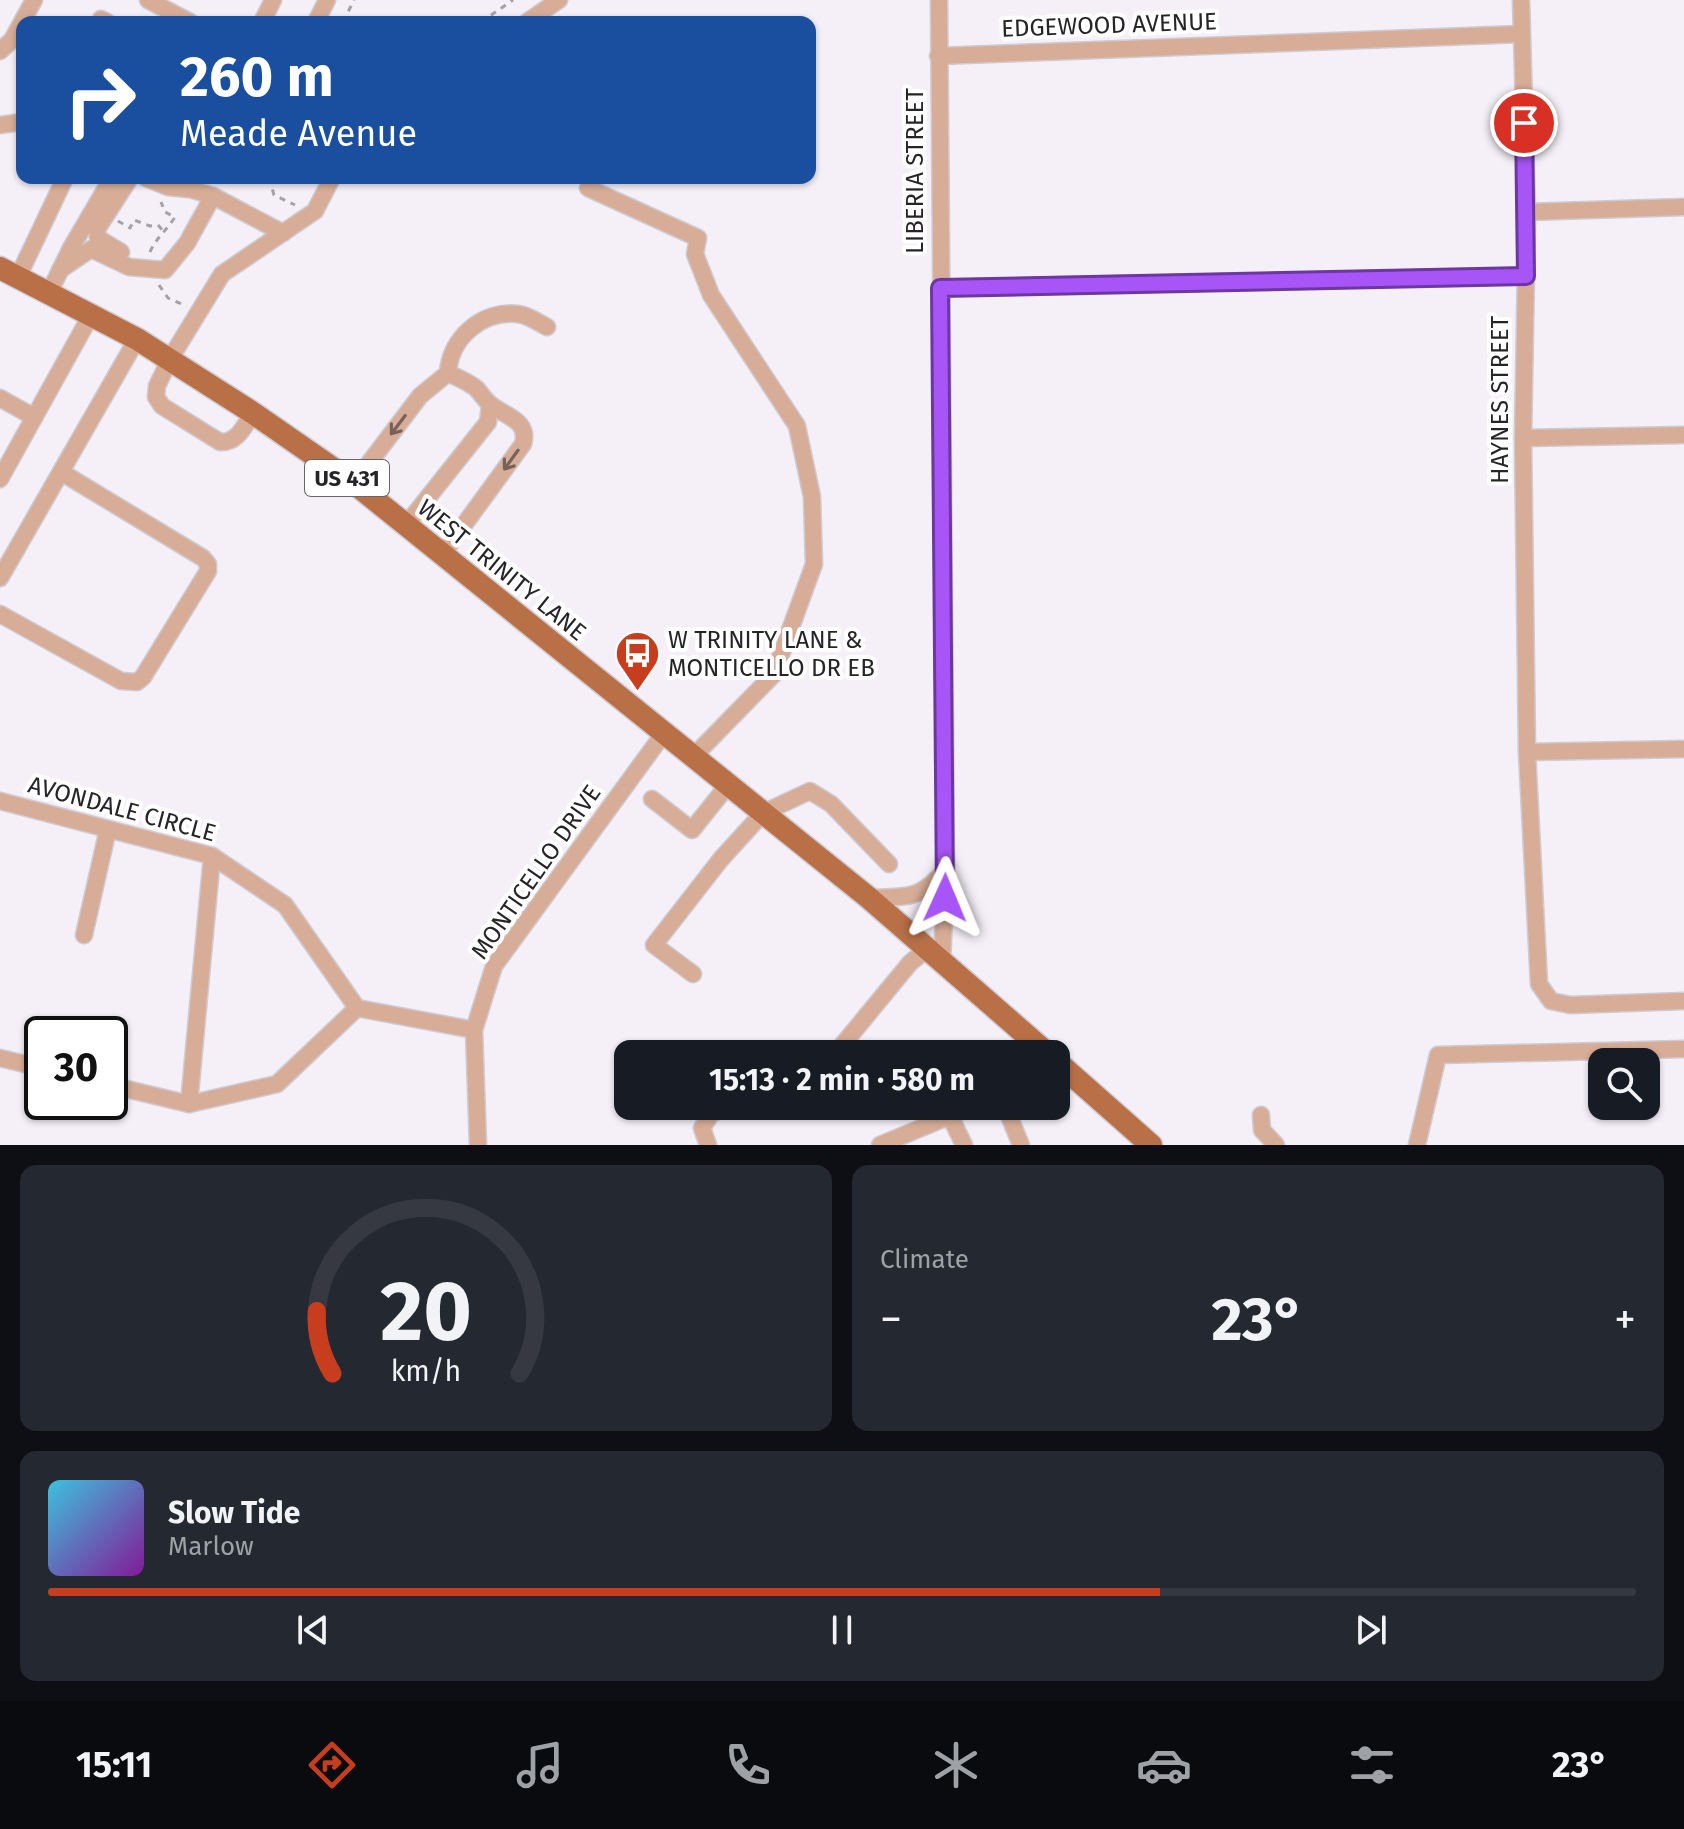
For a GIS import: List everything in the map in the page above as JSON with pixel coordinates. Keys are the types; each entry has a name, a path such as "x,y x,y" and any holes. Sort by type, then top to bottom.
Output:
{"main road":[{"name":"WEST TRINITY LANE","path":"6,275 49,293 137,339 253,413 354,483 869,898 1030,1040"},
{"name":"WEST TRINITY LANE","path":"1070,1075 1151,1145"}],"street":[{"path":"148,0 179,16"},
{"path":"536,16 559,0"},
{"name":"LIBERIA STREET","path":"934,956 946,870 939,0"},
{"name":"HAYNES STREET","path":"1521,0 1527,212 1523,438 1527,752 1539,984 1551,1001 1570,1005 1684,1001"},
{"path":"0,51 16,33"},
{"name":"EDGEWOOD AVENUE","path":"938,56 1521,34"},
{"path":"6,275 61,184"},
{"path":"49,293 109,184"},
{"path":"126,184 97,229 98,238 134,259 165,270 187,243 213,196"},
{"path":"161,184 213,196 283,233"},
{"path":"184,184 193,190"},
{"path":"253,413 236,439 220,442 162,406 156,397 157,386 222,274 315,211 329,184"},
{"path":"588,188 698,238 695,254 711,295 797,426 812,497 814,564 774,674 693,757"},
{"path":"1527,212 1684,207"},
{"path":"60,270 91,249 129,267 146,263"},
{"path":"940,288 1526,276"},
{"path":"354,483 420,396 448,373 454,346 468,330 490,316 520,314 547,327"},
{"path":"0,479 91,315"},
{"path":"0,578 137,339"},
{"path":"442,555 523,444 526,435 523,427 507,413 490,405 474,386 448,373"},
{"path":"0,398 34,417"},
{"path":"406,525 488,422 490,405"},
{"path":"1523,438 1684,435"},
{"path":"0,614 121,681 137,682 208,571 208,564 203,558 61,472"},
{"name":"MONTICELLO DRIVE","path":"478,1145 474,1030 494,966 664,733"},
{"path":"1527,752 1684,749"},
{"path":"652,799 692,830 728,785"},
{"path":"693,974 654,945 721,859 763,813 810,791 831,804 889,864"},
{"name":"AVONDALE CIRCLE","path":"0,801 212,856 285,905 357,1008"},
{"path":"84,935 108,829"},
{"path":"189,1104 212,856"},
{"path":"869,898 914,896 928,889 946,870"},
{"path":"847,1040 910,963 934,956"},
{"path":"128,1089 189,1104 277,1084 357,1008 474,1030"},
{"path":"1417,1145 1438,1055 1684,1049"},
{"path":"0,1058 24,1064"},
{"path":"1261,1115 1262,1130 1276,1145"},
{"path":"707,1120 702,1128 708,1145"},
{"path":"880,1145 940,1120"},
{"path":"952,1120 964,1145"},
{"path":"1011,1120 1021,1145"}],"path":[{"path":"490,16 513,0"},
{"path":"271,184 274,195 298,206"},
{"path":"146,263 156,238 175,217 165,212 160,201"},
{"path":"112,218 130,228 134,220 150,226 158,225 164,232"},
{"path":"154,278 168,298 184,305"}],"place":[{"name":"W TRINITY LANE & MONTICELLO DR EB","path":"637,693"}],"route":[{"path":"945,898 940,288 1526,276 1524,123"}]}
